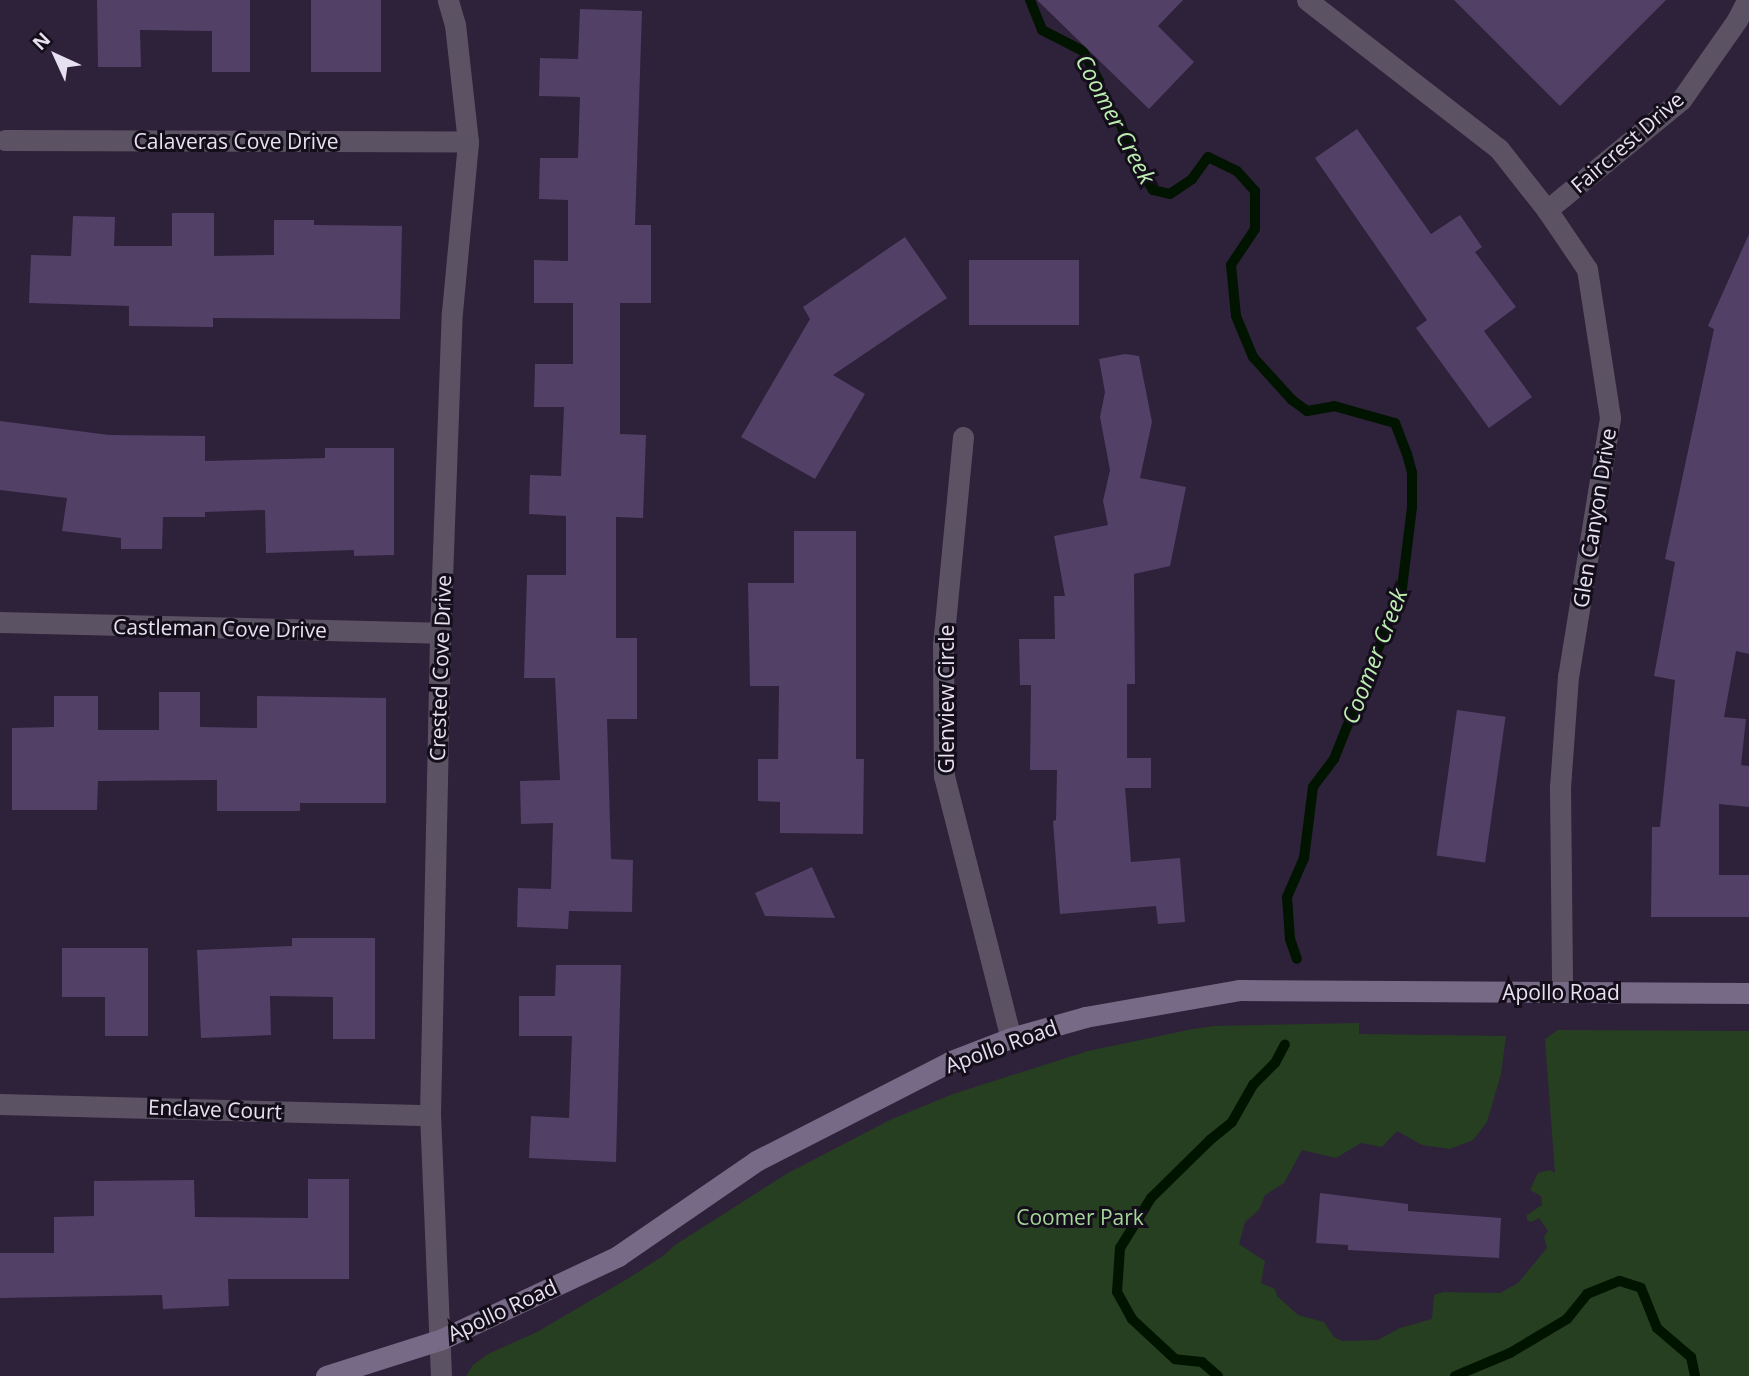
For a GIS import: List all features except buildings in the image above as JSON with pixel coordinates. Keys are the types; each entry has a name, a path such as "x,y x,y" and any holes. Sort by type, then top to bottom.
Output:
{"street":[{"name":"Crested Cove Drive","path":"442,1376 429,1115 440,633 452,312 468,142 455,26 448,0"},
{"name":"Glen Canyon Drive","path":"1307,0 1499,149 1547,210 1587,269 1610,418 1568,676 1560,786 1562,991"},
{"name":"Faircrest Drive","path":"1547,210 1681,100 1737,20 1747,0"},
{"name":"Calaveras Cove Drive","path":"5,139 468,142"},
{"name":"Glenview Circle","path":"963,437 943,645 944,776 1011,1038"},
{"name":"Castleman Cove Drive","path":"0,622 440,633"},
{"name":"Apollo Road","path":"326,1376 442,1339 618,1256 756,1161 951,1061 1011,1038 1085,1017 1239,990 1749,993"},
{"name":"Enclave Court","path":"0,1104 429,1115"}],"green space":[{"name":"Coomer Park","path":"1359,1023 1359,1034 1506,1036 1501,1074 1487,1122 1473,1140 1450,1149 1422,1145 1397,1131 1382,1147 1361,1143 1336,1158 1302,1150 1284,1183 1265,1195 1259,1210 1245,1222 1239,1244 1265,1261 1261,1283 1275,1289 1277,1296 1298,1315 1324,1322 1334,1337 1342,1341 1378,1340 1400,1328 1432,1319 1434,1295 1444,1292 1500,1293 1518,1283 1547,1248 1544,1237 1548,1231 1539,1218 1531,1222 1527,1220 1527,1215 1542,1205 1541,1196 1530,1190 1538,1173 1550,1170 1555,1173 1545,1039 1558,1030 1749,1031 1749,1376 466,1376 473,1365 488,1354 537,1332 629,1278 675,1245 788,1173 892,1119 953,1094 1088,1051 1193,1029 1214,1026"}],"waterway":[{"name":"Coomer Creek","path":"1030,0 1042,30 1083,51 1099,81 1101,99 1119,119 1133,160 1153,190 1170,194 1192,179 1208,157 1237,171 1255,191 1255,229 1231,265 1236,316 1253,357 1292,400 1307,411 1334,406 1395,423 1407,454 1412,473 1412,507 1402,589 1334,759 1313,787 1304,858 1287,897 1290,939 1297,959"},
{"name":"Coomer Creek","path":"1218,1376 1202,1362 1175,1359 1132,1319 1117,1292 1120,1248 1151,1198 1232,1122 1253,1085 1275,1063 1285,1044"},
{"name":"Coomer Creek","path":"1455,1376 1510,1353 1567,1319 1587,1294 1620,1281 1641,1288 1657,1328 1691,1357 1695,1376"}]}
